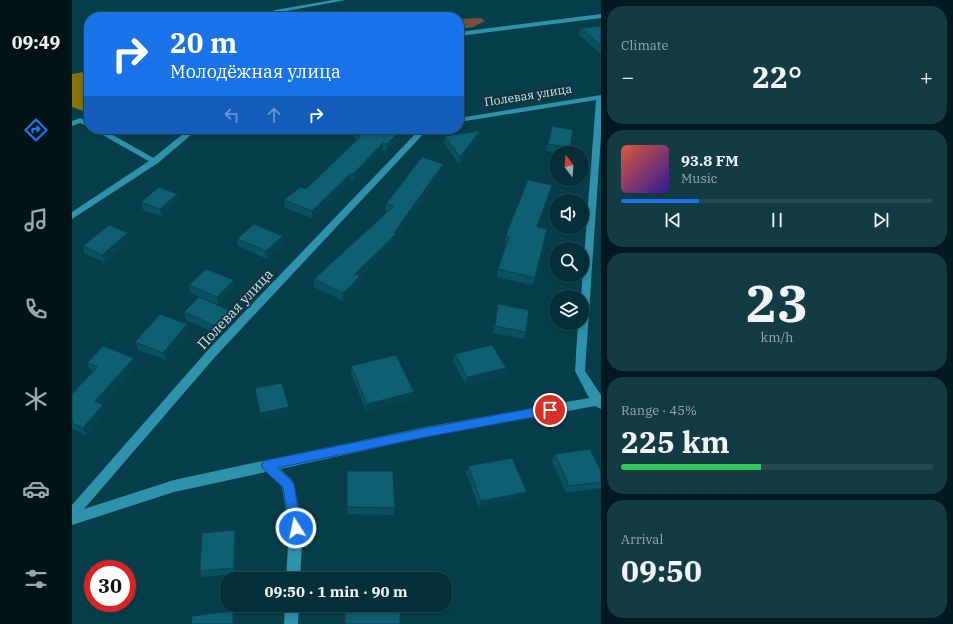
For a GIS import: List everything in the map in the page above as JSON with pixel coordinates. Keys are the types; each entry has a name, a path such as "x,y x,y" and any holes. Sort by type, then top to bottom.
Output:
{"street":[{"path":"275,12 343,0"},
{"path":"464,33 601,16"},
{"path":"72,519 174,486 267,465 426,432 600,402 580,371 601,97"},
{"name":"Полевая улица","path":"464,119 601,97"},
{"path":"72,124 84,119"},
{"path":"80,120 84,122"},
{"path":"105,134 155,162"},
{"path":"72,216 155,162 188,134"},
{"name":"Полевая улица","path":"72,514 211,354 419,134"},
{"path":"267,465 288,484 296,528 293,572"},
{"path":"291,624 292,612"}],"shaded area":[{"path":"481,18 485,21 473,27 464,28 464,19"},
{"path":"84,72 84,111 72,107 72,74"}],"building":[{"path":"601,26 601,46 581,28"},
{"path":"552,126 573,130 570,146 548,144"},
{"path":"480,131 460,157 445,136"},
{"path":"355,134 397,134 387,144 383,143 353,174 351,173 312,211 284,200 300,187 306,189 361,136"},
{"path":"422,157 443,164 394,233 396,234 355,274 360,276 343,293 314,279 394,206 386,204"},
{"path":"528,180 552,186 537,227 547,229 535,278 498,269 509,237 506,236"},
{"path":"159,187 177,194 160,209 141,202"},
{"path":"254,224 283,236 266,251 237,239"},
{"path":"109,225 128,233 102,255 83,246"},
{"path":"206,269 234,280 217,297 189,285"},
{"path":"199,297 229,310 215,326 184,312"},
{"path":"498,304 529,310 526,332 495,326"},
{"path":"160,314 187,324 163,353 135,342"},
{"path":"492,345 506,368 467,377 455,354"},
{"path":"103,346 134,358 95,401 103,405 83,428 72,423 72,394 97,367 87,363"},
{"path":"396,355 414,392 367,404 351,366"},
{"path":"282,383 289,407 260,413 255,388"},
{"path":"590,449 601,471 601,482 569,486 555,454"},
{"path":"512,458 527,492 481,501 468,466"},
{"path":"347,471 393,471 395,508 347,507"},
{"path":"235,530 234,568 200,571 202,533"},
{"path":"233,612 233,624 191,624 192,616"},
{"path":"345,612 400,612 400,624 345,624"}],"route":[{"path":"296,528 288,484 267,465 426,432 550,410"}]}
